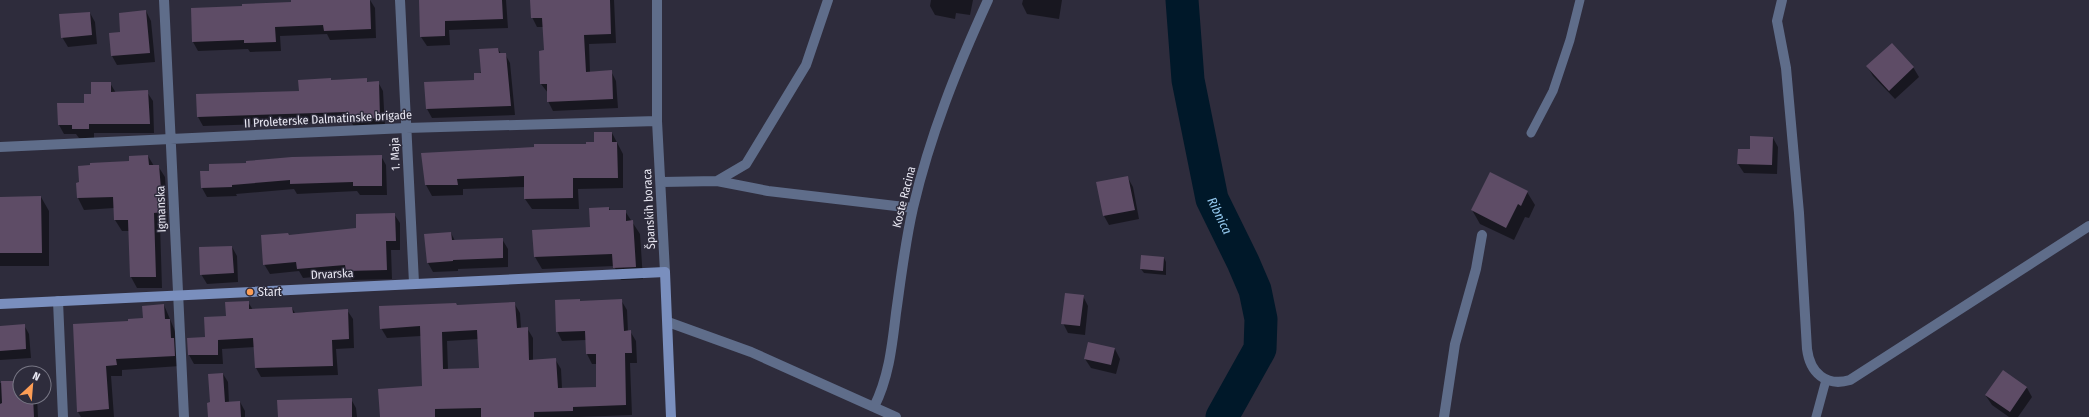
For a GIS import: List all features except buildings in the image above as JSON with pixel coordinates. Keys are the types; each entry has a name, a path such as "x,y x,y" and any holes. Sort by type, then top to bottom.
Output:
{"main road":[{"name":"Drvarska","path":"0,304 177,296 414,282 665,272"},
{"name":"Španskih boraca","path":"665,272 671,417"}],"street":[{"name":"Igmanska","path":"164,0 184,417"},
{"name":"1. Maja","path":"400,0 414,282"},
{"name":"Španskih boraca","path":"657,0 657,121 662,182 665,272"},
{"path":"717,181 746,164 806,65 828,0"},
{"name":"Koste Racina","path":"874,407 882,391 890,366 902,268 913,208 938,117 988,0"},
{"path":"1782,0 1777,21 1786,68 1799,213 1807,349 1812,368 1826,380 1842,382 1850,380 2089,226"},
{"name":"II Proleterske Dalmatinske brigade","path":"0,148 406,128 657,121"},
{"path":"662,182 717,181 768,192 913,208"},
{"path":"1444,417 1455,344 1476,269 1482,235"},
{"path":"58,301 62,417"},
{"path":"668,322 751,352 896,417"}],"lane":[{"path":"1531,134 1553,91 1570,40 1580,0"},
{"path":"1816,417 1826,380"}],"waterway":[{"name":"Ribnica","path":"1182,0 1188,80 1212,199 1255,290 1261,319 1260,349 1222,417"}],"place":[{"name":"Start","path":"250,292"}]}
